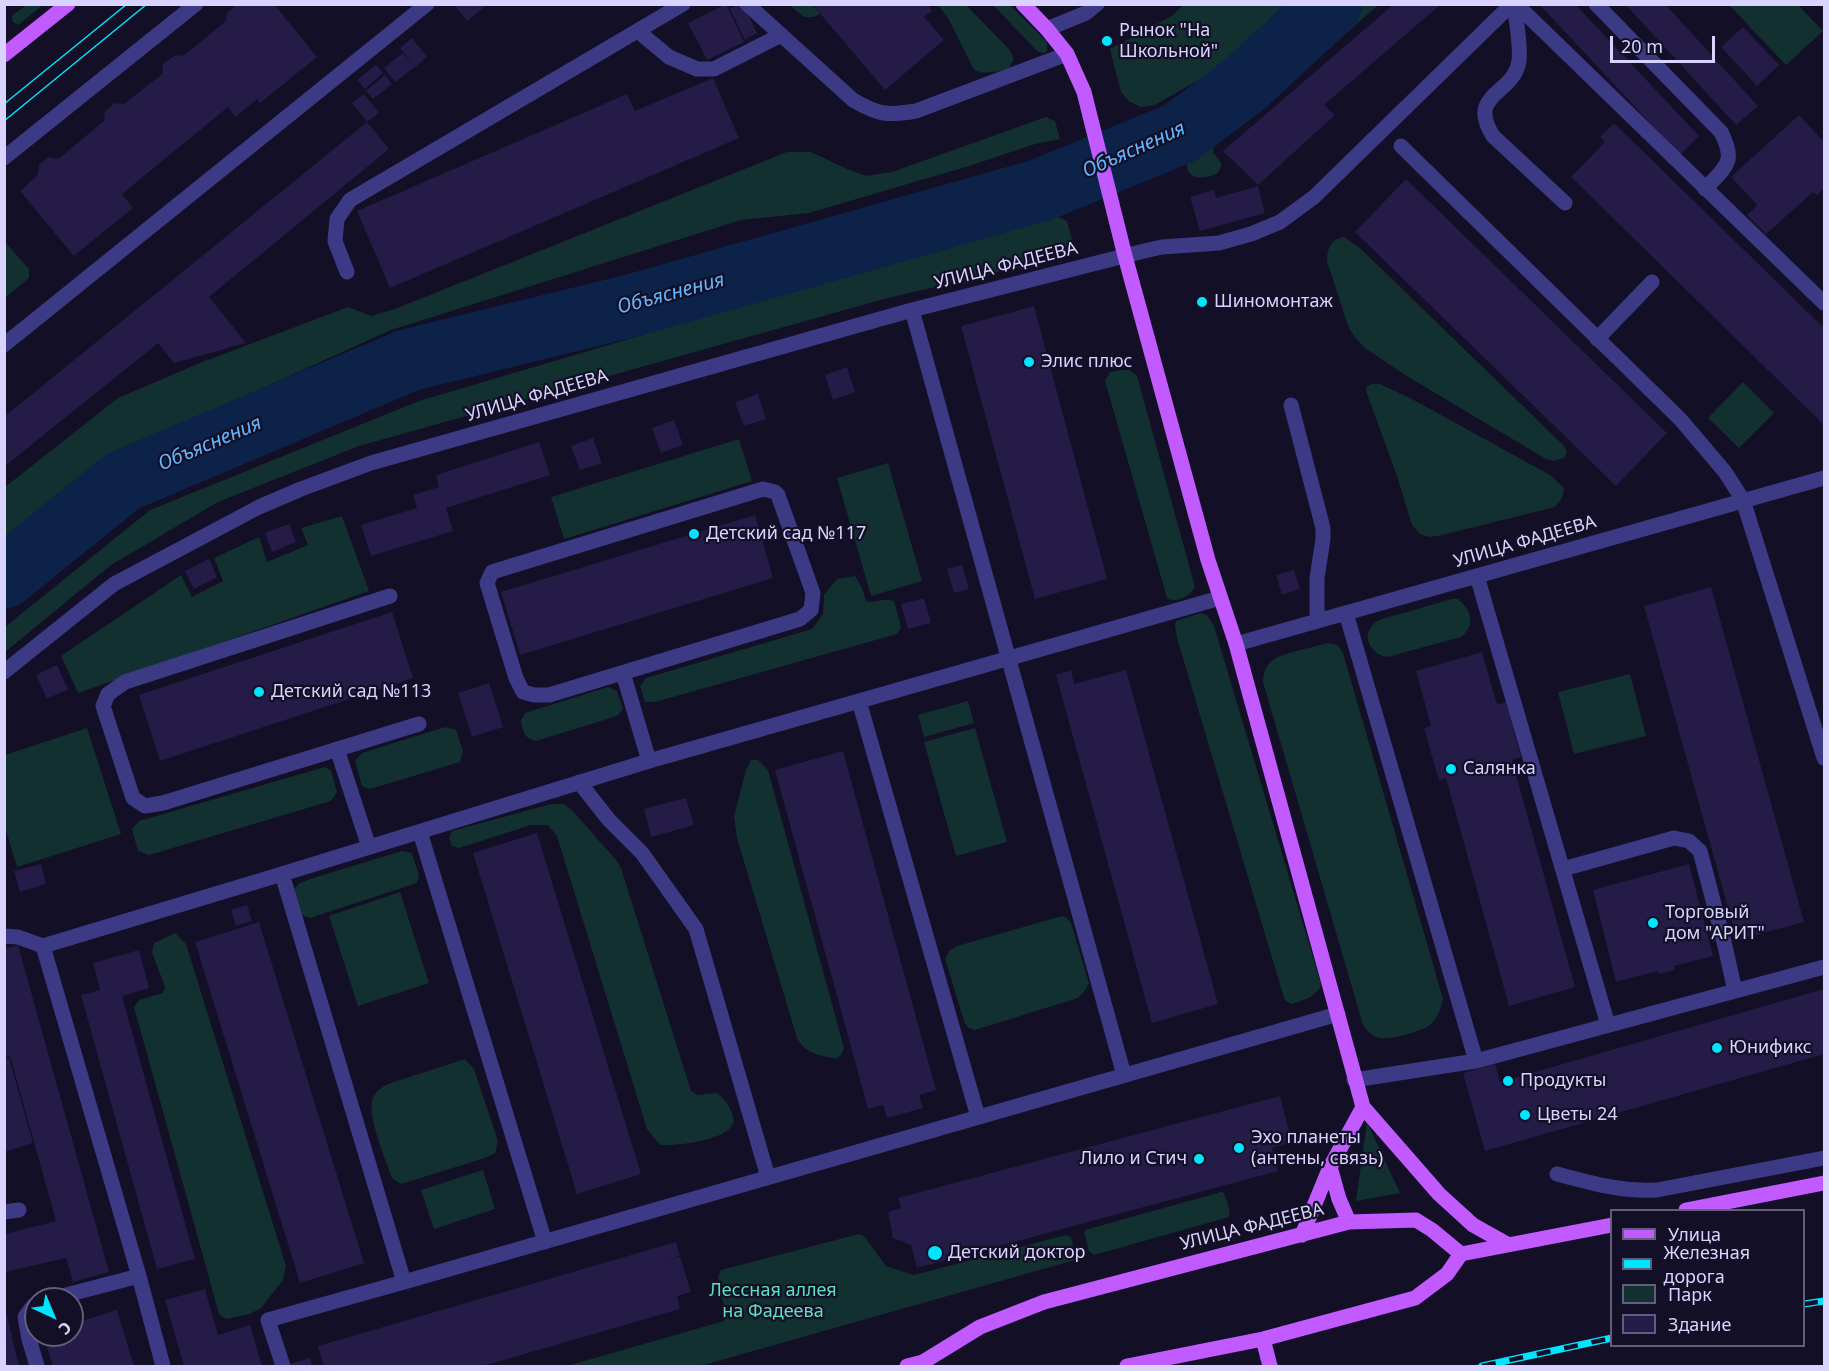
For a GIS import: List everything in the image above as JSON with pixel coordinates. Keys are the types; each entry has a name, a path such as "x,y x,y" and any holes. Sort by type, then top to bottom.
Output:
{"main road":[{"path":"5,55 68,4"},
{"path":"1023,4 1067,54 1084,92 1125,256 1220,598 1236,644 1363,1107 1439,1194 1473,1225 1506,1244"},
{"path":"1302,1235 1330,1167 1363,1107"},
{"path":"1330,1167 1339,1199 1349,1222"},
{"path":"1691,1209 1824,1183"},
{"name":"УЛИЦА ФАДЕЕВА","path":"908,1366 931,1364 980,1327 1044,1302 1349,1222 1416,1220 1461,1254"},
{"path":"1127,1366 1263,1339 1415,1298 1447,1274 1461,1254 1610,1225"},
{"path":"1263,1339 1270,1366"}],"street":[{"path":"4,158 196,4"},
{"path":"4,345 427,4"},
{"path":"347,272 335,241 337,219 350,200 639,32 683,4"},
{"path":"747,4 853,100 873,112 894,115 916,111 1067,54"},
{"path":"1047,29 1086,13 1096,4"},
{"path":"1514,4 1824,303"},
{"path":"1514,4 1519,60 1508,82 1486,104 1484,114 1493,136 1565,203"},
{"name":"УЛИЦА ФАДЕЕВА","path":"4,672 114,584 259,507 371,463 912,310 1125,256 1162,248 1219,243 1251,234 1280,222 1314,197 1514,4"},
{"path":"1596,4 1721,132 1728,145 1728,165 1705,189"},
{"path":"639,32 669,57 697,69 714,69 781,35"},
{"path":"1401,146 1681,420 1725,472 1743,500 1824,758"},
{"path":"1597,339 1652,282"},
{"path":"912,310 1124,1075"},
{"path":"1291,405 1323,528 1317,578 1317,621"},
{"name":"УЛИЦА ФАДЕЕВА","path":"1236,644 1824,478"},
{"path":"763,489 775,492 810,583 813,593 811,610 800,619 622,673 549,695 523,692 516,678 487,583 492,572 763,489"},
{"path":"1477,576 1608,1025"},
{"path":"390,596 125,682 108,694 103,706 134,798 145,806 163,803 419,724"},
{"path":"4,936 18,937 43,946 649,761 1220,598"},
{"path":"1346,613 1476,1062"},
{"path":"622,673 649,761"},
{"path":"859,701 978,1117"},
{"path":"337,749 369,847"},
{"path":"579,783 609,820 642,853 696,929 768,1177"},
{"path":"420,832 545,1242"},
{"path":"1563,869 1674,838 1689,842 1700,851 1735,991"},
{"path":"282,874 404,1282"},
{"path":"43,946 163,1366"},
{"path":"1354,1080 1476,1062 1824,967"},
{"path":"282,1366 268,1320 1338,1014"},
{"path":"1557,1174 1615,1189 1657,1190 1824,1158"},
{"path":"84,1290 139,1276"},
{"path":"31,1347 37,1366"}],"green space":[{"path":"26,5 43,5 18,25 13,22 12,16"},
{"path":"790,5 812,5 820,14 804,17"},
{"path":"938,5 966,5 1008,48 1014,58 1009,68 991,72 974,70 948,18"},
{"path":"993,5 1010,5 1047,42 1047,51 1038,52"},
{"path":"1184,5 1290,5 1221,67 1155,105 1141,107 1129,101 1121,92 1110,49 1170,17"},
{"path":"1362,5 1378,5 1262,109 1214,146 1213,152 1222,164 1218,173 1203,178 1196,177 1188,171 1188,159 1192,150 1256,101"},
{"path":"1729,5 1798,5 1823,31 1786,65"},
{"path":"1046,117 1055,121 1060,139 1035,144 809,213 741,220 391,330 110,457 5,539 5,487 118,398 200,363 348,307 371,316 395,309 787,152 811,152 866,176 892,172"},
{"path":"1052,214 1067,221 1073,243 1069,252 1058,258 884,299 359,446 218,502 111,565 5,652 5,627 150,510 419,401"},
{"path":"1344,237 1360,248 1565,447 1567,452 1564,458 1554,461 1546,459 1405,375 1365,348 1348,326 1327,261 1331,245"},
{"path":"4,241 29,269 29,278 5,298"},
{"path":"1130,370 1137,376 1195,587 1178,600 1167,598 1105,381 1110,372"},
{"path":"1743,382 1774,413 1739,448 1708,418"},
{"path":"1380,384 1410,398 1550,475 1564,488 1560,500 1555,507 1438,536 1428,537 1420,534 1412,525 1366,391 1367,386"},
{"path":"739,439 752,481 564,539 551,497"},
{"path":"888,463 922,581 871,596 837,478"},
{"path":"342,516 369,591 78,693 61,656 181,575 192,597 223,581 214,558 259,537 267,562 308,545 301,528"},
{"path":"855,576 866,601 894,601 901,627 897,634 655,702 645,702 640,686 646,678 812,629 823,614 824,595 837,579"},
{"path":"1458,599 1469,613 1469,628 1461,637 1387,657 1375,651 1368,641 1369,630 1379,620"},
{"path":"1201,613 1207,615 1214,626 1321,984 1313,995 1292,1004 1284,998 1177,638 1176,621"},
{"path":"1328,643 1338,645 1343,653 1443,999 1439,1013 1431,1024 1415,1032 1392,1038 1376,1037 1363,1025 1263,682 1266,668 1276,658"},
{"path":"1630,674 1646,736 1574,754 1558,692"},
{"path":"608,687 617,691 623,709 617,716 536,741 525,734 521,720 525,713"},
{"path":"968,701 974,723 924,737 918,715"},
{"path":"445,727 456,730 463,751 460,762 370,789 362,786 355,761 362,753"},
{"path":"87,728 121,834 17,867 5,827 5,755"},
{"path":"975,728 1007,842 956,856 924,742"},
{"path":"751,760 758,760 768,770 844,1048 836,1059 808,1051 797,1038 737,838 734,816 746,770"},
{"path":"325,767 331,771 337,792 331,801 149,855 138,851 132,829 139,821"},
{"path":"551,804 564,804 572,810 621,868 691,1091 697,1095 717,1093 732,1113 734,1122 722,1134 696,1142 660,1145 647,1129 557,836 548,825 531,825 459,848 452,846 449,838 452,831"},
{"path":"402,851 412,853 419,875 417,883 310,918 302,915 293,891 298,884"},
{"path":"400,892 429,983 358,1006 329,916"},
{"path":"1062,916 1071,923 1089,983 1084,992 1078,998 975,1030 969,1028 965,1024 945,959 949,951 957,946"},
{"path":"175,933 186,944 286,1266 283,1280 260,1309 226,1319 219,1314 134,1007 139,1000 163,993 165,987 152,952 154,943"},
{"path":"465,1059 474,1069 498,1141 495,1153 401,1184 392,1178 378,1138 372,1115 374,1095 391,1083"},
{"path":"1367,1122 1400,1193 1356,1201"},
{"path":"483,1170 495,1209 434,1229 421,1190"},
{"path":"1221,1192 1228,1204 1229,1217 1094,1255 1089,1251 1085,1230"},
{"name":"Лессная аллея на Фадеева","path":"859,1234 864,1236 886,1266 914,1275 1066,1235 1071,1237 1076,1258 700,1366 567,1366 724,1321 726,1317 718,1277 721,1270"}],"building":[{"path":"237,4 274,4 317,57 260,103 257,99 235,117 228,107 122,194 133,208 74,256 20,191 37,176 39,165 48,157 58,159 104,121 105,111 115,103 124,104 162,74 163,64 175,55 183,56 226,21 227,13"},
{"path":"454,4 482,4 484,7 467,21"},
{"path":"726,4 744,42 707,60 688,23"},
{"path":"743,4 757,33 745,40 730,9"},
{"path":"812,4 927,4 932,11 924,17 944,40 885,90"},
{"path":"1394,4 1441,4 1324,105 1335,115 1258,185 1223,151"},
{"path":"1539,4 1575,4 1699,136 1680,155"},
{"path":"1625,4 1665,4 1758,106 1736,125"},
{"path":"1743,27 1779,65 1757,86 1721,47"},
{"path":"412,38 427,57 415,67 400,48"},
{"path":"403,53 415,67 395,82 384,68"},
{"path":"376,65 383,73 365,89 357,80"},
{"path":"385,75 392,84 373,99 366,91"},
{"path":"713,78 739,138 390,288 357,211 627,94 635,111"},
{"path":"364,94 379,113 367,122 352,103"},
{"path":"1799,115 1824,142 1824,188 1817,195 1813,192 1766,234 1747,215 1757,205 1731,177"},
{"path":"367,122 389,149 209,297 246,343 174,363 158,343 4,467 4,417"},
{"path":"1614,123 1824,328 1824,425 1571,177 1605,142 1600,137"},
{"path":"1406,179 1667,433 1616,486 1355,232"},
{"path":"1258,186 1265,213 1200,231 1190,197 1214,190 1216,198"},
{"path":"1034,306 1107,579 1035,599 961,326"},
{"path":"847,367 855,392 833,400 825,375"},
{"path":"758,394 766,419 744,426 735,402"},
{"path":"674,420 683,445 661,453 652,428"},
{"path":"593,438 602,463 580,470 571,446"},
{"path":"539,442 550,475 446,508 453,531 371,556 361,525 417,508 413,495 439,487 436,475"},
{"path":"755,515 773,578 520,655 501,592"},
{"path":"289,524 296,542 272,552 265,533"},
{"path":"209,559 217,577 194,589 185,571"},
{"path":"962,565 969,589 954,593 947,569"},
{"path":"1294,570 1300,589 1282,595 1276,575"},
{"path":"1711,587 1804,922 1737,940 1644,606"},
{"path":"924,598 931,623 908,629 901,604"},
{"path":"392,612 413,678 160,761 139,695"},
{"path":"1482,652 1497,705 1506,702 1521,757 1512,760 1575,987 1509,1006 1446,778 1439,780 1424,728 1431,726 1416,671"},
{"path":"57,665 68,689 47,699 36,675"},
{"path":"1071,670 1074,684 1126,670 1218,1004 1152,1023 1056,675"},
{"path":"489,683 503,727 472,737 458,693"},
{"path":"843,751 936,1090 919,1095 923,1108 887,1118 883,1105 868,1109 775,770"},
{"path":"686,798 694,825 651,837 644,809"},
{"path":"537,833 641,1174 577,1194 473,853"},
{"path":"41,864 46,884 20,892 14,871"},
{"name":"Торговый дом \"АРИТ\"","path":"1689,864 1713,956 1674,966 1675,970 1658,974 1658,971 1616,982 1593,890"},
{"path":"247,905 252,921 236,926 231,910"},
{"path":"259,922 364,1263 300,1283 195,942"},
{"path":"18,945 109,1272 73,1282 66,1258 5,1272 5,1234 56,1221 10,1056 4,1058 4,949"},
{"path":"139,950 149,988 122,996 195,1259 157,1269 81,995 100,990 93,963"},
{"path":"1824,989 1824,1054 1485,1151 1463,1073 1495,1064 1500,1082"},
{"path":"9,1058 33,1143 4,1152 4,1060"},
{"path":"1280,1096 1292,1142 1272,1148 1278,1171 917,1268 911,1245 893,1238 888,1212 901,1208 898,1198"},
{"path":"676,1242 680,1256 666,1260 680,1257 691,1292 677,1296 680,1309 483,1366 324,1366 318,1346"},
{"path":"205,1289 218,1335 250,1325 262,1366 184,1366 165,1300"},
{"path":"5,1308 19,1366 4,1366"},
{"path":"117,1310 134,1366 53,1366 47,1347 84,1347 84,1320"},
{"path":"310,1358 312,1366 290,1366 290,1364"}],"waterway":[{"name":"Объяснения","path":"4,577 123,481 409,360 634,305 1041,190 1180,133 1244,85 1331,4"}],"tram line":[{"path":"4,104 127,4"},
{"path":"4,121 147,4"}],"railway":[{"path":"1805,1304 1824,1301"},
{"path":"1482,1366 1610,1338"}],"place":[{"name":"Рынок \"На Школьной\"","path":"1107,41"},
{"name":"Шиномонтаж","path":"1202,302"},
{"name":"Элис плюс","path":"1029,362"},
{"name":"Детский сад №117","path":"694,534"},
{"name":"Детский сад №113","path":"259,692"},
{"name":"Салянка","path":"1451,769"},
{"name":"Торговый дом \"АРИТ\"","path":"1653,923"},
{"name":"Юнификс","path":"1717,1048"},
{"name":"Продукты","path":"1508,1081"},
{"name":"Цветы 24","path":"1525,1115"},
{"name":"Эхо планеты (антены, связь)","path":"1239,1148"},
{"name":"Лило и Стич","path":"1199,1159"},
{"name":"Детский доктор","path":"935,1253"}]}
